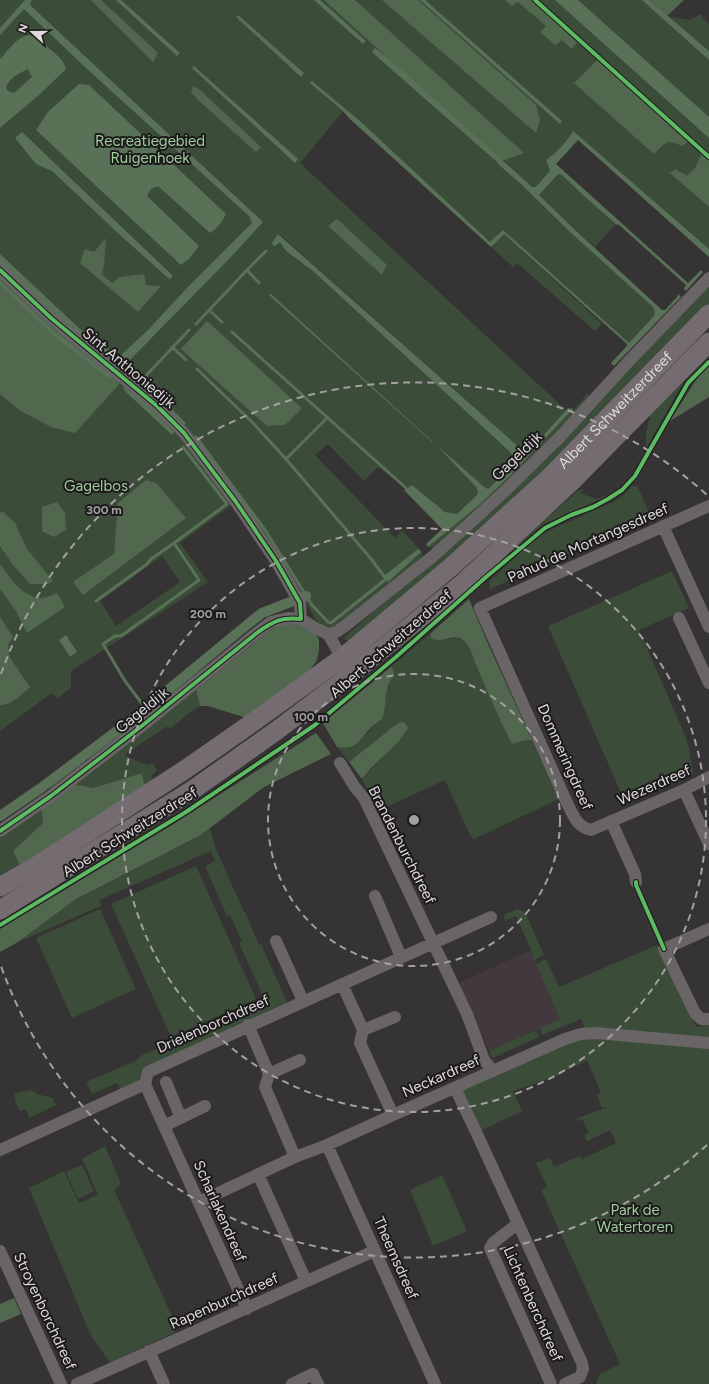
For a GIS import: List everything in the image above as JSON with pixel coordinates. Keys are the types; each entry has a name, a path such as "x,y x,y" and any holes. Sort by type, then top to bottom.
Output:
{"highway":[{"name":"Albert Schweitzerdreef","path":"0,887 38,865 186,769 342,658 452,567 550,477 709,314"},
{"name":"Albert Schweitzerdreef","path":"0,910 194,789 276,731 353,673 464,582 577,476 709,342"}],"street":[{"name":"Sint Anthoniedijk","path":"0,270 51,318 157,406 184,433 236,502 276,561 300,603 301,619"},
{"name":"Gageldijk","path":"328,634 336,632 345,626 398,585 470,523 559,438 628,362 709,278"},
{"name":"Pahud de Mortangesdreef","path":"480,608 709,506"},
{"path":"663,526 709,627"},
{"name":"Dommeringdreef","path":"480,608 577,823 584,829 591,830 611,821 635,874 636,882"},
{"name":"Gageldijk","path":"0,831 51,796 137,730 271,622 288,618 301,619"},
{"path":"679,618 709,683"},
{"path":"301,619 328,634 342,658"},
{"name":"Brandenburchdreef","path":"340,763 354,786 364,798 466,1014 484,1060 493,1071"},
{"name":"Wezerdreef","path":"611,821 684,790 709,777"},
{"path":"684,790 709,844"},
{"path":"375,896 402,957"},
{"path":"433,942 491,916"},
{"path":"709,929 664,949 695,1013 701,1019 709,1019"},
{"path":"276,941 303,1001"},
{"name":"Drielenborchdreef","path":"145,1084 148,1072 248,1025 433,942"},
{"path":"342,984 363,1030 360,1043 393,1115"},
{"path":"363,1030 395,1017"},
{"path":"248,1025 269,1074 265,1088 295,1157"},
{"name":"Neckardreef","path":"199,1202 295,1157 327,1145 565,1039 581,1034 616,1034 709,1043"},
{"path":"269,1074 300,1060"},
{"path":"166,1082 181,1118"},
{"path":"0,1150 145,1084"},
{"name":"Scharlakendreef","path":"145,1084 247,1308"},
{"name":"Lichtenberchdreef","path":"454,1088 478,1136 582,1363 583,1370 580,1377 565,1384"},
{"path":"164,1126 205,1106"},
{"name":"Theemsdreef","path":"327,1145 435,1384"},
{"path":"258,1174 306,1281"},
{"name":"Lichtenberchdreef","path":"517,1224 493,1243 490,1248 551,1384"},
{"name":"Stroyenborchdreef","path":"0,1251 61,1384"},
{"name":"Rapenburchdreef","path":"84,1383 149,1351 374,1251"},
{"path":"149,1351 164,1384"},
{"path":"292,1384 313,1374 318,1384"}],"shaded area":[{"path":"25,0 32,0 30,3 31,6 263,222 230,258 123,367 91,347 0,264 0,254 79,328 119,357 149,329 186,289 252,223 249,216 86,68 24,9 0,35 0,28"},
{"path":"91,0 101,0 158,53 153,62"},
{"path":"116,0 121,0 180,53 177,56"},
{"path":"314,0 320,0 366,41 363,44"},
{"path":"324,0 355,0 524,153 501,161"},
{"path":"382,0 418,0 536,105 540,120 536,133"},
{"path":"420,0 425,0 562,121 560,124"},
{"path":"505,0 533,0 578,41 572,49 562,40 555,45 540,32 546,26 518,2 512,6"},
{"path":"555,0 578,0 709,117 709,138"},
{"path":"642,0 649,0 709,51 709,60"},
{"path":"649,0 684,0 667,16"},
{"path":"238,15 304,73 301,77 236,17"},
{"path":"29,35 34,37 48,47 62,60 66,69 39,95 0,128 0,59 13,44","holes":["28,69 32,77 14,93 8,91 6,88 9,81"]},
{"path":"375,48 400,68 532,187 536,187 549,172 550,170 546,160 560,148 573,131 709,249 709,257 578,140 556,164 688,283 701,270 703,272 686,291 684,289 686,285 562,175 558,174 539,195 662,310 665,310 678,294 681,297 614,366 611,363 627,346 627,344 504,234 491,247 350,119 342,110 310,83 312,81 361,122 490,242 503,230 629,343 654,316 655,312 653,307 569,231 497,162 374,54 372,51"},
{"path":"598,59 689,141 682,146 672,142 666,143 654,154 574,83"},
{"path":"194,66 298,159 295,163 192,68"},
{"path":"79,84 89,85 226,214 219,225 210,233 158,186 151,189 147,196 199,246 189,259 181,265 36,130 48,112"},
{"path":"193,86 200,90 261,147 256,152 198,100 191,92"},
{"path":"22,132 172,275 172,277 170,279 168,278 52,171 36,164 15,138"},
{"path":"702,153 709,159 709,207 670,173 675,169 687,176 695,168"},
{"path":"337,219 387,265 382,275 328,226"},
{"path":"278,234 518,446 530,448 568,408 573,409 573,411 569,413 514,472 479,505 428,547 426,544 442,529 404,490 412,485 445,512 457,514 478,494 477,488 440,449 488,489 516,462 510,452 313,271 286,251 280,242 275,246 272,244"},
{"path":"106,238 102,274 112,283 119,277 144,274 146,285 161,286 138,312 80,263 85,249 94,252"},
{"path":"0,275 122,381 75,433 51,427 21,411 0,394 0,285 53,336 109,379 113,377 56,332 0,280"},
{"path":"0,280 56,332 113,377 109,379 53,336 0,285"},
{"path":"271,294 433,442 269,295"},
{"path":"207,321 302,408 285,425 267,426 181,349"},
{"path":"709,363 709,397 670,421 694,383"},
{"path":"123,387 136,395 150,407 174,432 173,434 171,434 126,392"},
{"path":"146,480 156,483 186,518 83,595 73,582 114,554 118,503"},
{"path":"57,502 65,513 66,530 54,537 42,531 42,507"},
{"path":"2,511 15,523 27,549 53,581 47,584 30,584 13,565 0,546 0,513"},
{"path":"418,549 421,552 388,582 384,576"},
{"path":"0,564 17,586 24,592 38,598 47,597 57,593 65,607 27,633 16,611 0,589"},
{"path":"469,599 532,740 512,744 466,643 455,637 439,640 431,638 431,633"},
{"path":"0,617 13,637 8,644 10,658 30,687 12,702 4,705 0,705"},
{"path":"295,622 315,632 319,640 317,660 309,671 247,718 208,706 200,706 196,690 269,631 280,624"},
{"path":"66,635 77,652 70,657 59,640"},
{"path":"392,666 394,674 388,686 382,719 374,725 355,745 344,748 337,747 323,723"},
{"path":"401,722 405,723 408,728 407,730 398,742 371,768 362,779 349,762"},
{"path":"316,733 331,754 264,787 201,835 76,899 18,942 0,952 0,929 172,825"},
{"path":"142,773 145,788 20,866 13,851 43,823 41,808 73,784 93,788"},
{"path":"531,950 560,1019 489,1051 458,983"},
{"path":"14,1298 21,1314 0,1323 0,1304"}],"green space":[{"name":"Recreatiegebied Ruigenhoek","path":"0,0 645,0 709,57 709,256 577,138 554,163 558,174 562,175 616,224 595,247 539,195 537,197 662,313 630,346 503,233 602,324 595,331 517,263 513,267 491,247 498,238 491,245 344,110 300,163 566,410 530,448 518,446 279,234 287,251 313,270 510,452 516,462 488,489 440,449 477,488 478,494 457,514 445,512 412,485 406,488 378,467 364,481 328,444 315,455 395,538 402,530 422,552 421,559 337,626 326,628 316,620 304,599 187,430 0,265"},
{"path":"700,14 709,24 709,51 667,16 690,20"},
{"name":"Gagelbos","path":"0,275 146,401 178,433 233,504 180,543 208,582 71,671 71,688 57,699 52,693 0,731","holes":["162,556 180,582 116,626 100,601"]},
{"path":"709,283 709,306 507,508 394,605 347,641 344,638 442,553"},
{"path":"709,352 709,357 684,381 646,448 646,432 650,417 648,416"},
{"path":"588,393 589,397 531,461 436,548 428,547 514,472 569,412 573,411"},
{"path":"632,486 637,486 650,514 646,519 490,589 489,582 534,539 546,532 611,503 624,495"},
{"path":"583,489 580,493 596,499 612,494 542,525 442,613 322,709 245,765 157,824 0,920 0,914 112,846 542,519 554,512 576,492"},
{"path":"672,571 689,608 639,630 688,744 693,773 631,801 621,793 548,626"},
{"path":"431,633 431,638 439,641 457,637 464,640 469,647 512,744 532,740 559,799 474,839 470,835 445,780 378,811 362,779 384,755 394,726 349,762 337,747 351,746 357,743 382,719 386,693 390,679 394,674 392,666"},
{"path":"207,661 207,665 162,703 158,700"},
{"path":"196,690 200,706 171,728 166,727 124,755 147,765 152,763 157,770 151,776 155,782 145,788 142,773 93,788 73,784"},
{"path":"135,719 136,725 90,761 86,757"},
{"path":"82,760 85,765 52,789 46,787"},
{"path":"41,808 43,823 13,851 20,866 0,879 0,835"},
{"path":"210,829 216,849 244,912 259,945 261,944 287,1002 148,1067 143,1071 138,1081 121,1090 117,1083 92,1094 86,1082 135,1061 142,1055 266,1003 239,943 242,942 230,915 227,916 205,866 215,861 211,851 99,900 101,906 18,942 76,899"},
{"path":"196,866 256,999 171,1037 111,904"},
{"path":"100,909 136,989 72,1018 36,938"},
{"path":"517,909 525,912 544,955 534,960 533,954 516,916 505,921 504,918 505,914"},
{"name":"Park de Watertoren","path":"657,945 696,1026 699,1027 709,1022 709,1384 596,1384 600,1374 620,1364 541,1190 547,1187 536,1163 550,1158 554,1167 580,1156 582,1159 616,1143 610,1130 587,1141 584,1135 589,1133 582,1119 578,1121 577,1118 606,1108 602,1108 597,1095 601,1093 587,1060 557,1076 513,1091 522,1111 480,1131 460,1091 567,1044 580,1041 578,1035 581,1034 584,1026 581,1019 542,1035 540,1028 560,1019 536,964 546,959 559,987"},
{"path":"536,1030 539,1037 492,1058 489,1051"},
{"path":"32,1090 37,1094 53,1098 56,1105 29,1118 26,1109 20,1111 15,1101 15,1093"},
{"path":"105,1146 121,1184 114,1190 177,1327 174,1333 110,1363 88,1329 29,1188 64,1171 79,1203 98,1195 82,1159"},
{"path":"82,1165 94,1191 78,1199 66,1172"},
{"path":"442,1175 467,1231 433,1246 410,1190"}],"waterway":[{"path":"259,283 247,270 266,251"},
{"path":"196,324 247,270"},
{"path":"209,310 222,322"},
{"path":"184,423 141,381 189,330"},
{"path":"232,332 406,488"},
{"path":"172,347 186,360"},
{"path":"196,437 265,530 312,605 328,622 331,623 386,579 372,560 286,459 252,422 197,369"},
{"path":"286,459 327,418"},
{"path":"96,601 227,504 183,447"},
{"path":"146,709 125,681 103,644 115,636 121,636 199,580 174,543"},
{"path":"0,816 41,788 134,718 262,613 306,596"}],"cycle path":[{"path":"535,0 709,157"},
{"path":"0,270 51,318 157,406 184,433 236,502 276,561 300,603 301,619 283,619 258,632 143,725 51,796 0,831"},
{"path":"0,925 186,812 315,725 545,528 571,515 593,507 622,490 635,476 688,383 709,362"},
{"path":"636,882 664,949"}]}
